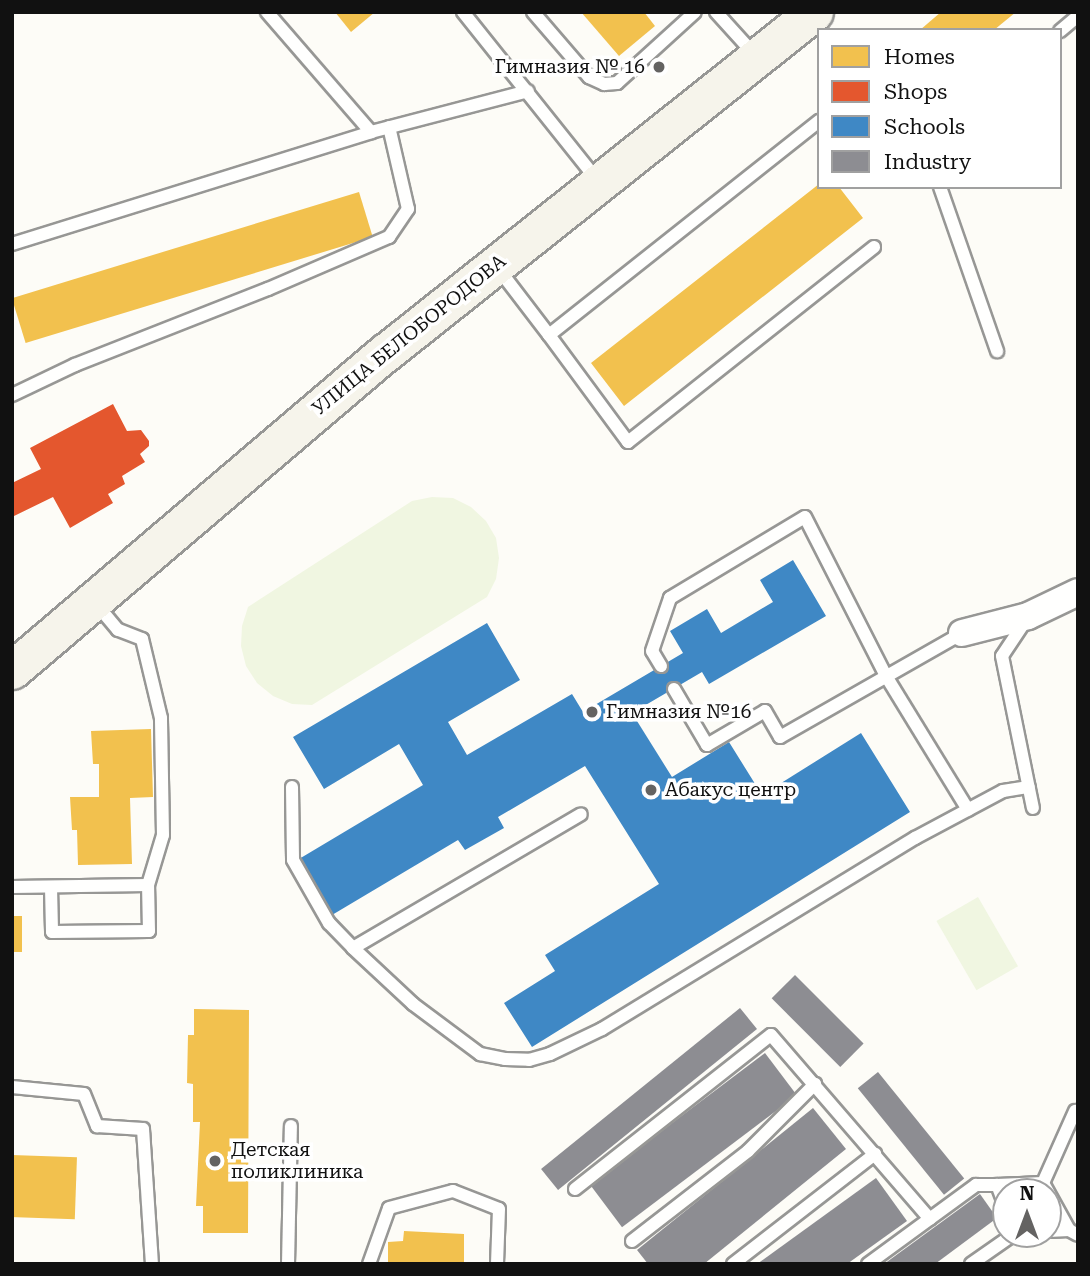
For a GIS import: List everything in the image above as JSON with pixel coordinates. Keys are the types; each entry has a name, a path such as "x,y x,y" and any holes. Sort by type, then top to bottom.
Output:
{"street":[{"name":"УЛИЦА БЕЛОБОРОДОВА","path":"12,670 384,353 598,181 758,58 798,21"},
{"path":"962,633 1028,616 1078,592"}],"lane":[{"path":"267,12 371,132"},
{"path":"463,12 598,181"},
{"path":"533,12 589,77 604,84 617,83 695,12"},
{"path":"716,12 758,58"},
{"path":"1062,29 1078,16"},
{"path":"12,244 371,132 528,91"},
{"path":"549,335 817,123"},
{"path":"12,395 75,365 268,289 389,237 408,209 390,127"},
{"path":"941,189 997,351"},
{"path":"495,264 628,442 874,247"},
{"path":"661,666 652,651 670,598 805,517 886,676 968,810"},
{"path":"51,887 52,932 149,931 148,886 163,835 161,718 142,639 118,630 93,601"},
{"path":"1028,616 1002,656 1033,808"},
{"path":"674,689 707,745 765,711 780,737 962,633"},
{"path":"292,787 293,860 329,923 413,1004 480,1054 529,1060 550,1055 601,1029 904,845 968,810 1003,791 1029,787"},
{"path":"353,948 581,814"},
{"path":"12,887 148,886"},
{"path":"575,1189 771,1035 930,1219"},
{"path":"632,1241 748,1151 815,1084"},
{"path":"12,1087 84,1094 97,1126 143,1129 152,1264"},
{"path":"1045,1178 1075,1111"},
{"path":"288,1264 291,1126"},
{"path":"733,1264 875,1154"},
{"path":"868,1264 976,1185 992,1185"},
{"path":"369,1264 389,1208 453,1191 499,1209 497,1264"},
{"path":"1062,1214 1074,1233"},
{"path":"971,1264 994,1248"}],"green space":[{"path":"432,497 453,498 471,507 486,521 496,538 499,558 496,579 487,597 312,705 292,704 273,696 257,683 246,666 241,646 242,626 248,607 412,501"},
{"path":"978,897 1018,966 976,990 936,921"}],"building: Homes":[{"path":"335,12 375,12 351,32"},
{"path":"581,12 644,12 655,26 619,56"},
{"path":"941,12 1016,12 996,28 922,28"},
{"path":"817,186 817,189 841,189 863,218 624,406 591,363"},
{"path":"359,192 373,237 26,343 12,298"},
{"path":"151,729 153,797 130,798 132,864 78,865 77,830 72,830 70,797 99,797 99,764 93,764 91,731"},
{"path":"12,916 22,916 22,952 12,952"},
{"path":"194,1009 249,1010 248,1233 203,1233 203,1206 196,1206 200,1122 193,1122 193,1084 187,1083 188,1035 194,1035"},
{"path":"12,1155 77,1157 75,1219 12,1217"},
{"path":"404,1231 464,1234 464,1264 388,1264 388,1242 403,1241"}],"building: Shops":[{"path":"113,404 127,431 141,430 149,441 149,446 140,454 145,462 122,476 125,484 108,494 113,503 70,528 53,497 12,517 12,483 41,469 30,448"}],"building: Schools":[{"path":"793,560 826,616 709,684 702,672 632,713 672,777 729,742 762,795 861,733 910,812 532,1047 504,1003 555,971 545,955 659,884 585,766 498,817 504,828 465,850 458,840 332,915 299,859 423,785 399,744 324,789 293,737 487,623 520,680 448,722 467,755 572,694 583,712 683,653 670,631 707,609 721,633 773,602 760,580"}],"building: Industry":[{"path":"795,975 864,1044 840,1067 772,998"},
{"path":"740,1008 757,1029 558,1190 541,1169"},
{"path":"765,1053 797,1095 622,1227 590,1185"},
{"path":"878,1072 964,1178 944,1195 858,1088"},
{"path":"813,1108 846,1149 704,1264 648,1264 637,1250"},
{"path":"876,1178 907,1221 847,1264 757,1264"},
{"path":"980,1194 992,1211 992,1222 935,1264 884,1264"}],"place":[{"name":"Гимназия № 16","path":"659,67"},
{"name":"Гимназия №16","path":"592,712"},
{"name":"Абакус центр","path":"651,790"},
{"name":"Детская поликлиника","path":"215,1161"}]}
